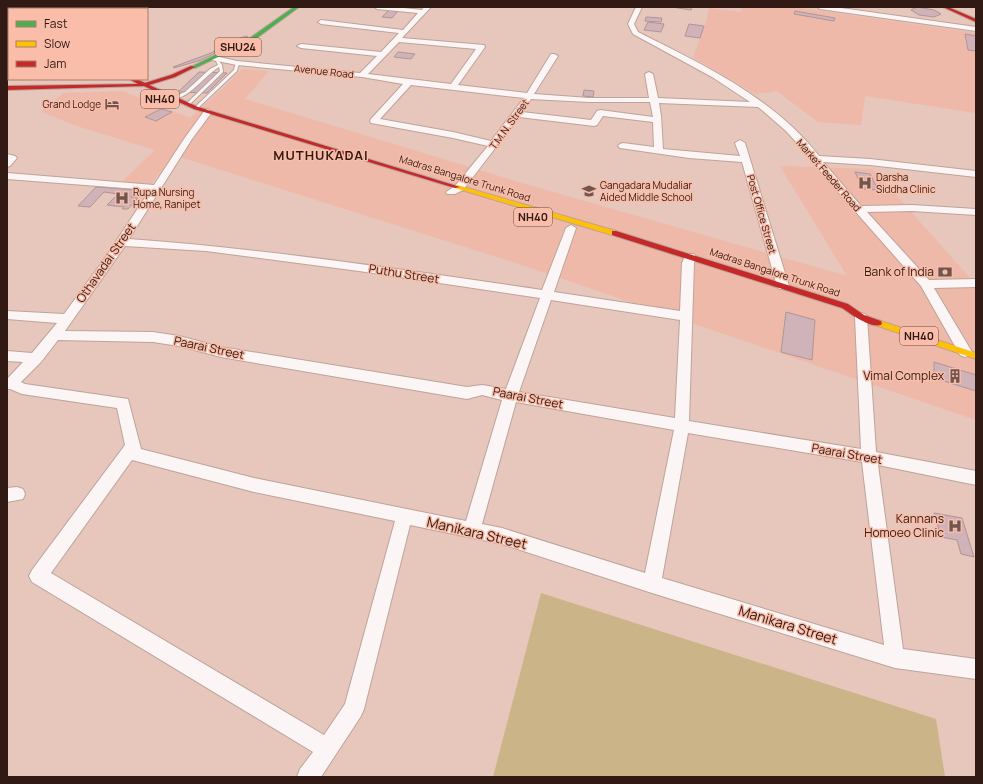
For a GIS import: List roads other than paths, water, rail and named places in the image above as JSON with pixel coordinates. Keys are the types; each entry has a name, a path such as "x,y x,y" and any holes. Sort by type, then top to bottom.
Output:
{"main road":[{"name":"SHU24","path":"148,79 173,76 218,61 297,7"},
{"path":"945,7 976,21"},
{"name":"SHU24","path":"130,82 144,80"},
{"path":"7,86 130,82"},
{"name":"Madras Bangalore Trunk Road","path":"130,82 174,98 206,114 689,260 807,304"},
{"name":"NH40","path":"130,82 206,114"},
{"name":"Madras Bangalore Trunk Road","path":"544,217 571,228 782,286 845,306 861,317"},
{"name":"Madras Bangalore Trunk Road","path":"844,316 861,317 976,356"}],"street":[{"path":"377,7 426,9"},
{"name":"Market Feeder Road","path":"639,7 631,24 635,33 710,72 760,105 788,129 817,159 828,175 926,284 965,352"},
{"path":"820,7 976,29"},
{"name":"Avenue Road","path":"218,61 362,75 426,9"},
{"path":"321,22 405,32"},
{"path":"397,40 481,47 453,87"},
{"path":"301,46 384,54"},
{"name":"T.M.N. Street","path":"455,190 495,145 518,114 554,56"},
{"path":"649,74 657,120 659,151"},
{"path":"362,75 530,96 589,100 654,100 760,105"},
{"path":"409,82 374,121 453,135 495,145"},
{"path":"518,114 594,123 600,112 657,120"},
{"name":"Othavadai Street","path":"10,384 55,336 158,188 206,114"},
{"name":"Post Office Street","path":"740,143 746,157 782,286"},
{"path":"623,146 689,155 746,157"},
{"path":"7,158 12,158 7,164"},
{"path":"817,159 870,162 976,174"},
{"path":"7,176 158,188"},
{"path":"859,210 912,208 976,212"},
{"path":"472,530 511,394 571,228"},
{"name":"Puthu Street","path":"121,242 206,248 351,266 685,316"},
{"path":"652,584 682,426 685,316 689,260"},
{"path":"926,284 976,283"},
{"path":"7,314 67,319"},
{"path":"861,317 869,457 895,658"},
{"name":"Paarai Street","path":"55,336 153,337 179,341 221,352 467,393 482,390 511,394 559,405 869,457 976,478"},
{"path":"7,356 36,358"},
{"path":"10,384 22,389 123,403 133,447 38,576 328,749"},
{"name":"Manikara Street","path":"133,447 135,454 254,485 502,536 652,584 895,658 976,669"},
{"path":"308,777 354,709 404,517"}],"lane":[{"path":"174,98 186,93 211,70 218,61"},
{"path":"191,106 222,71 218,61"},
{"path":"191,106 236,70 237,63"}],"place":[{"name":"Grand Lodge","path":"112,104"},
{"name":"Darsha Siddha Clinic","path":"865,183"},
{"name":"Gangadara Mudaliar Aided Middle School","path":"589,191"},
{"name":"Rupa Nursing Home, Ranipet","path":"122,198"},
{"name":"Bank of India","path":"945,272"},
{"name":"Vimal Complex","path":"955,376"},
{"name":"Kannans Homoeo Clinic","path":"955,526"}],"district":[{"name":"MUTHUKADAI","path":"321,155"}]}
